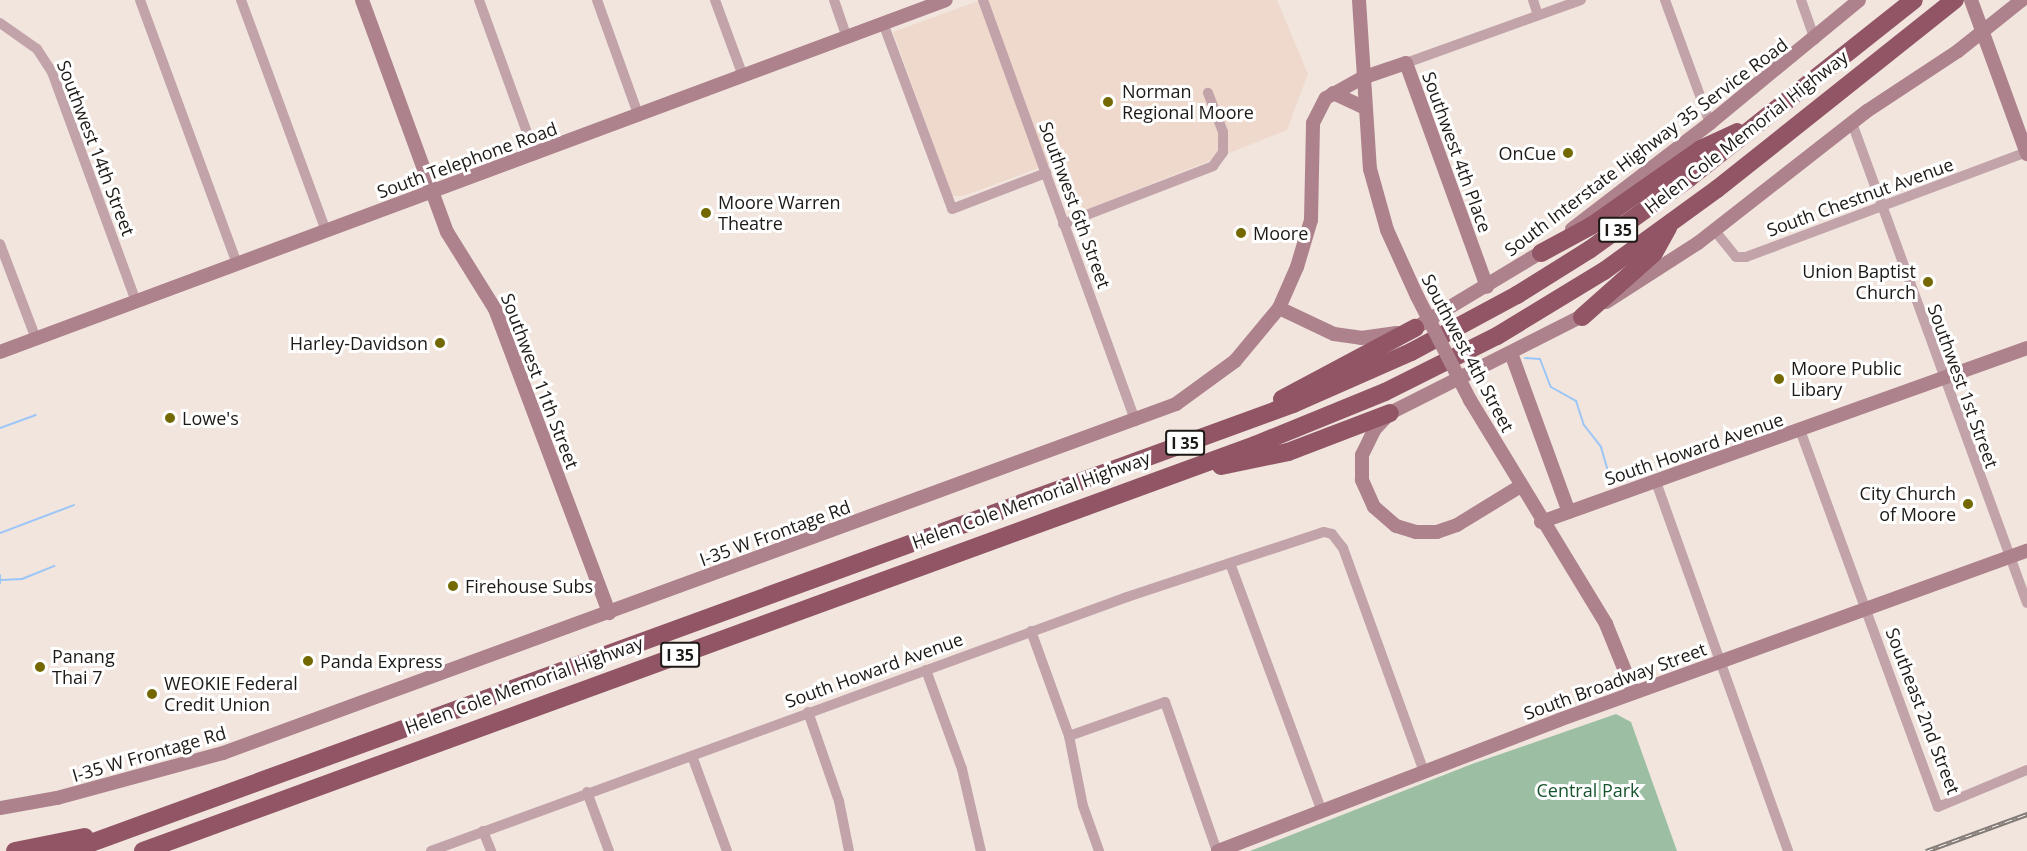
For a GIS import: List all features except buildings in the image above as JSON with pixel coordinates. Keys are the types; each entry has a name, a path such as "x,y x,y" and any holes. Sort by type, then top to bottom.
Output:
{"highway":[{"name":"Helen Cole Memorial Highway","path":"69,851 1252,419 1412,352 1517,295 1665,197 1914,0"},
{"name":"Helen Cole Memorial Highway","path":"142,851 1301,428 1421,375 1537,312 1669,225 1955,0"},
{"path":"1540,253 1591,226 1701,149 1768,117"},
{"path":"1582,316 1654,254 1669,225"},
{"path":"1252,419 1306,383 1415,328"},
{"path":"1172,475 1267,458 1390,413"},
{"path":"15,851 125,831"}],"main road":[{"name":"Southwest 11th Street","path":"362,0 453,246 495,309 609,613"},
{"name":"South Telephone Road","path":"0,352 535,155 638,114 946,0"},
{"name":"Southwest 4th Street","path":"1359,0 1362,78 1370,169 1380,207 1417,296 1470,400 1519,487 1608,628 1634,693"},
{"name":"South Interstate Highway 35 Service Road","path":"1279,308 1313,327 1347,336 1375,337 1415,328 1487,288 1540,253 1815,40 1859,0"},
{"path":"1971,0 2027,153"},
{"path":"1519,487 1448,528 1426,533 1396,526 1374,507 1361,471 1368,439 1390,413 1582,316 1656,272 1715,231 1852,123 1982,32 2022,0"},
{"name":"I-35 W Frontage Rd","path":"0,808 57,798 200,761 1135,421 1176,404 1222,373 1257,339 1279,308 1300,260 1311,220 1313,123 1321,106 1333,93 1362,78 1406,63"},
{"name":"Southwest 4th Place","path":"1406,63 1487,288"},
{"path":"1333,93 1364,107"},
{"name":"South Howard Avenue","path":"1541,522 1944,380 2027,348"},
{"path":"1511,353 1569,512"},
{"name":"South Broadway Street","path":"1218,851 1634,693 2027,551"}],"street":[{"path":"140,0 237,264"},
{"path":"240,0 326,231"},
{"path":"479,0 535,155"},
{"path":"597,0 638,114"},
{"path":"715,0 743,76"},
{"path":"834,0 847,37"},
{"name":"Southwest 6th Street","path":"983,0 1135,421"},
{"path":"1533,0 1538,15"},
{"path":"1406,63 1581,0"},
{"path":"1665,0 1710,123"},
{"path":"1801,0 1815,40"},
{"name":"Southwest 14th Street","path":"0,23 37,49 52,72 136,302"},
{"path":"883,24 952,209 1046,173"},
{"path":"1064,224 1207,169 1219,159 1222,132 1208,93"},
{"name":"Southwest 1st Street","path":"1852,123 2027,603"},
{"name":"South Chestnut Avenue","path":"1715,231 1740,258 2027,153"},
{"path":"0,244 36,339"},
{"path":"1800,430 1866,609"},
{"path":"1656,482 1722,661 1788,851"},
{"name":"South Howard Avenue","path":"430,851 1031,631 1316,533 1332,534 1343,548 1424,772"},
{"path":"1230,563 1322,812"},
{"name":"Southeast 2nd Street","path":"1866,609 1938,807 2027,770"},
{"path":"1031,631 1069,736 1083,806 1099,851"},
{"path":"926,670 962,769 981,851"},
{"path":"1069,736 1165,702 1218,851"},
{"path":"808,712 839,801 849,851"},
{"path":"692,756 727,851"},
{"path":"587,792 609,851"},
{"path":"483,831 491,851"}],"shaded area":[{"name":"Norman Regional Moore","path":"981,0 1277,0 1308,74 1287,130 1070,216 1050,164 963,196 952,196 893,32"}],"green space":[{"name":"Central Park","path":"1616,714 1631,722 1677,851 1250,851 1472,764"}],"waterway":[{"path":"1525,358 1540,359 1551,387 1576,401 1584,425 1601,447 1610,478"},
{"path":"0,428 36,415"},
{"path":"0,533 74,505"},
{"path":"1,580 22,579 54,566"},
{"path":"0,575 0,583"}],"railway":[{"path":"1926,851 2027,814"}],"place":[{"name":"Norman Regional Moore","path":"1108,102"},
{"name":"OnCue","path":"1568,153"},
{"name":"Moore Warren Theatre","path":"706,213"},
{"name":"Moore","path":"1241,233"},
{"name":"Union Baptist Church","path":"1928,282"},
{"name":"Harley-Davidson","path":"440,343"},
{"name":"Moore Public Libary","path":"1779,379"},
{"name":"Lowe's","path":"170,418"},
{"name":"City Church of Moore","path":"1968,504"},
{"name":"Firehouse Subs","path":"453,586"},
{"name":"Panda Express","path":"308,661"},
{"name":"Panang Thai 7","path":"40,667"},
{"name":"WEOKIE Federal Credit Union","path":"152,694"}]}
